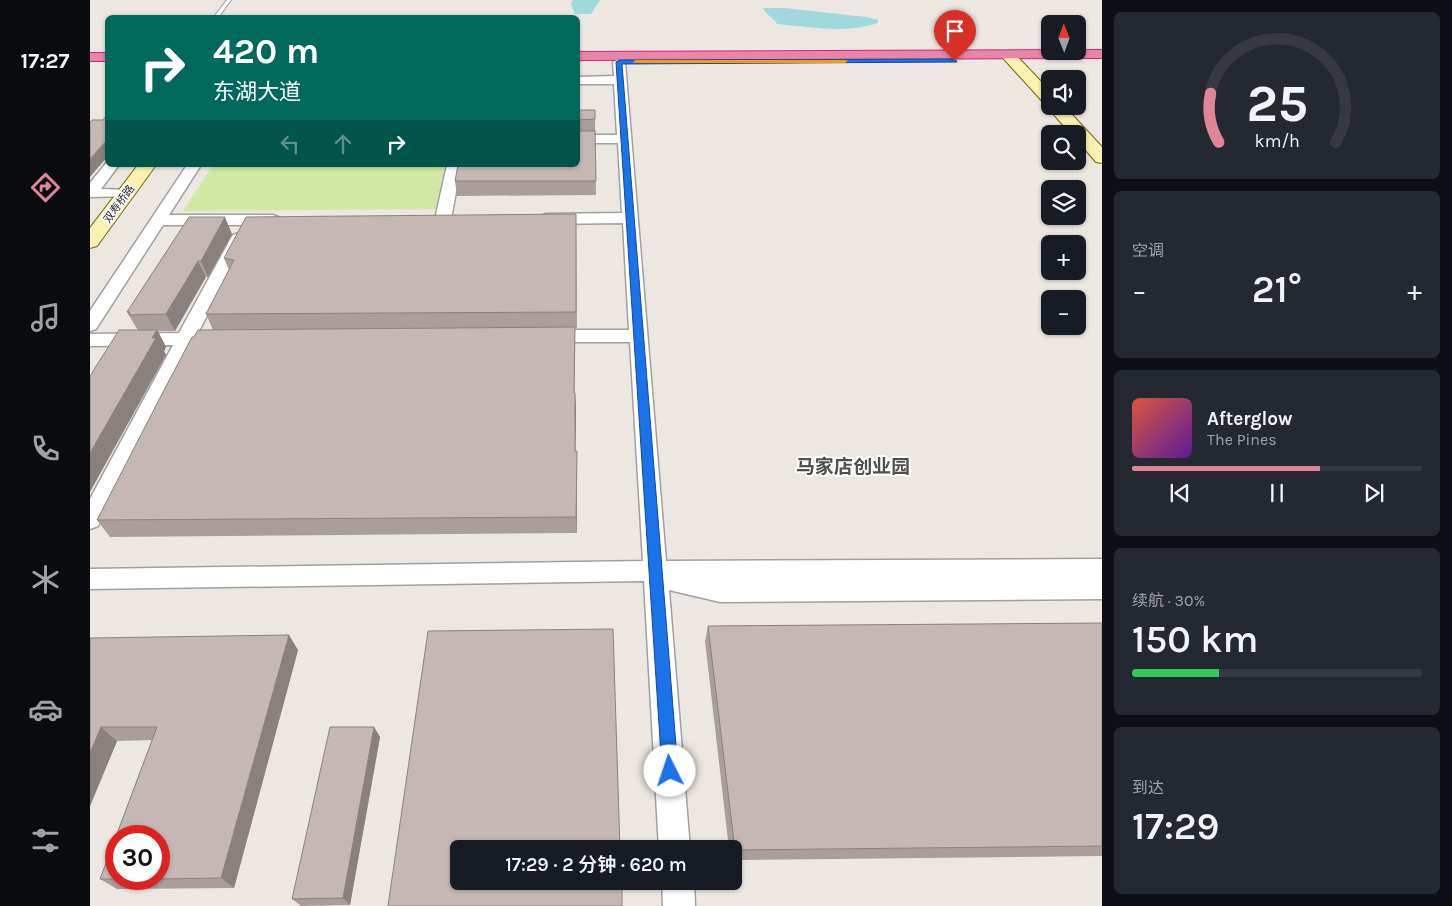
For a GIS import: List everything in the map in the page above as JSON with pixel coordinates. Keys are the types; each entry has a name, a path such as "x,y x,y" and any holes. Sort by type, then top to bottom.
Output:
{"highway":[{"path":"580,62 1018,58 1102,54"},
{"path":"580,56 1102,60"},
{"path":"90,57 105,57"},
{"path":"90,63 105,63"}],"street":[{"path":"1018,58 1041,77"},
{"path":"1018,58 1041,88"},
{"path":"619,62 674,840"},
{"path":"580,80 620,80"},
{"path":"1063,115 1102,158"},
{"path":"1078,115 1102,140"},
{"path":"580,139 624,139"},
{"path":"90,193 110,167"},
{"name":"双寿桥路","path":"90,242 146,167"},
{"path":"90,324 193,167"},
{"path":"443,219 454,167"},
{"path":"90,193 126,193"},
{"path":"532,219 630,218"},
{"path":"424,219 462,219"},
{"path":"158,220 284,220"},
{"path":"90,520 249,220"},
{"path":"530,337 639,336"},
{"path":"90,340 235,339"},
{"path":"90,578 1102,569"},
{"path":"656,574 720,591 1102,588"},
{"path":"678,890 679,906"}],"lane":[{"path":"217,15 229,0"}],"green space":[{"path":"212,167 448,167 438,209 183,211"}],"water":[{"path":"573,0 601,0 591,14 575,14 571,4"},
{"path":"763,8 784,8 866,17 878,20 878,23 840,29 777,24"}],"building":[{"path":"580,110 595,110 595,119 580,120"},
{"path":"105,117 105,142 90,159 90,122 92,120 103,120"},
{"path":"580,131 595,131 596,181 455,181 458,167 580,167"},
{"path":"576,214 576,312 206,314 234,260 224,258 246,217"},
{"path":"189,217 225,217 201,261 198,261 166,314 129,315 130,312 127,312"},
{"path":"575,327 576,517 97,520 192,337 194,337 198,330"},
{"path":"119,330 157,330 152,338 156,338 90,453 90,376"},
{"path":"1102,623 1102,846 742,850 742,840 734,840 708,626"},
{"path":"613,629 620,840 450,840 450,890 622,890 622,906 388,906 428,631"},
{"path":"289,635 221,878 170,879 170,825 120,825 157,727 101,727 90,753 90,638"},
{"path":"330,727 374,727 343,898 292,899"},
{"path":"105,866 105,879 100,879"}],"slow traffic":[{"path":"635,62 845,61"}],"district":[{"name":"马家店创业园","path":"853,467"}],"route":[{"path":"670,771 619,62 955,61"}]}
